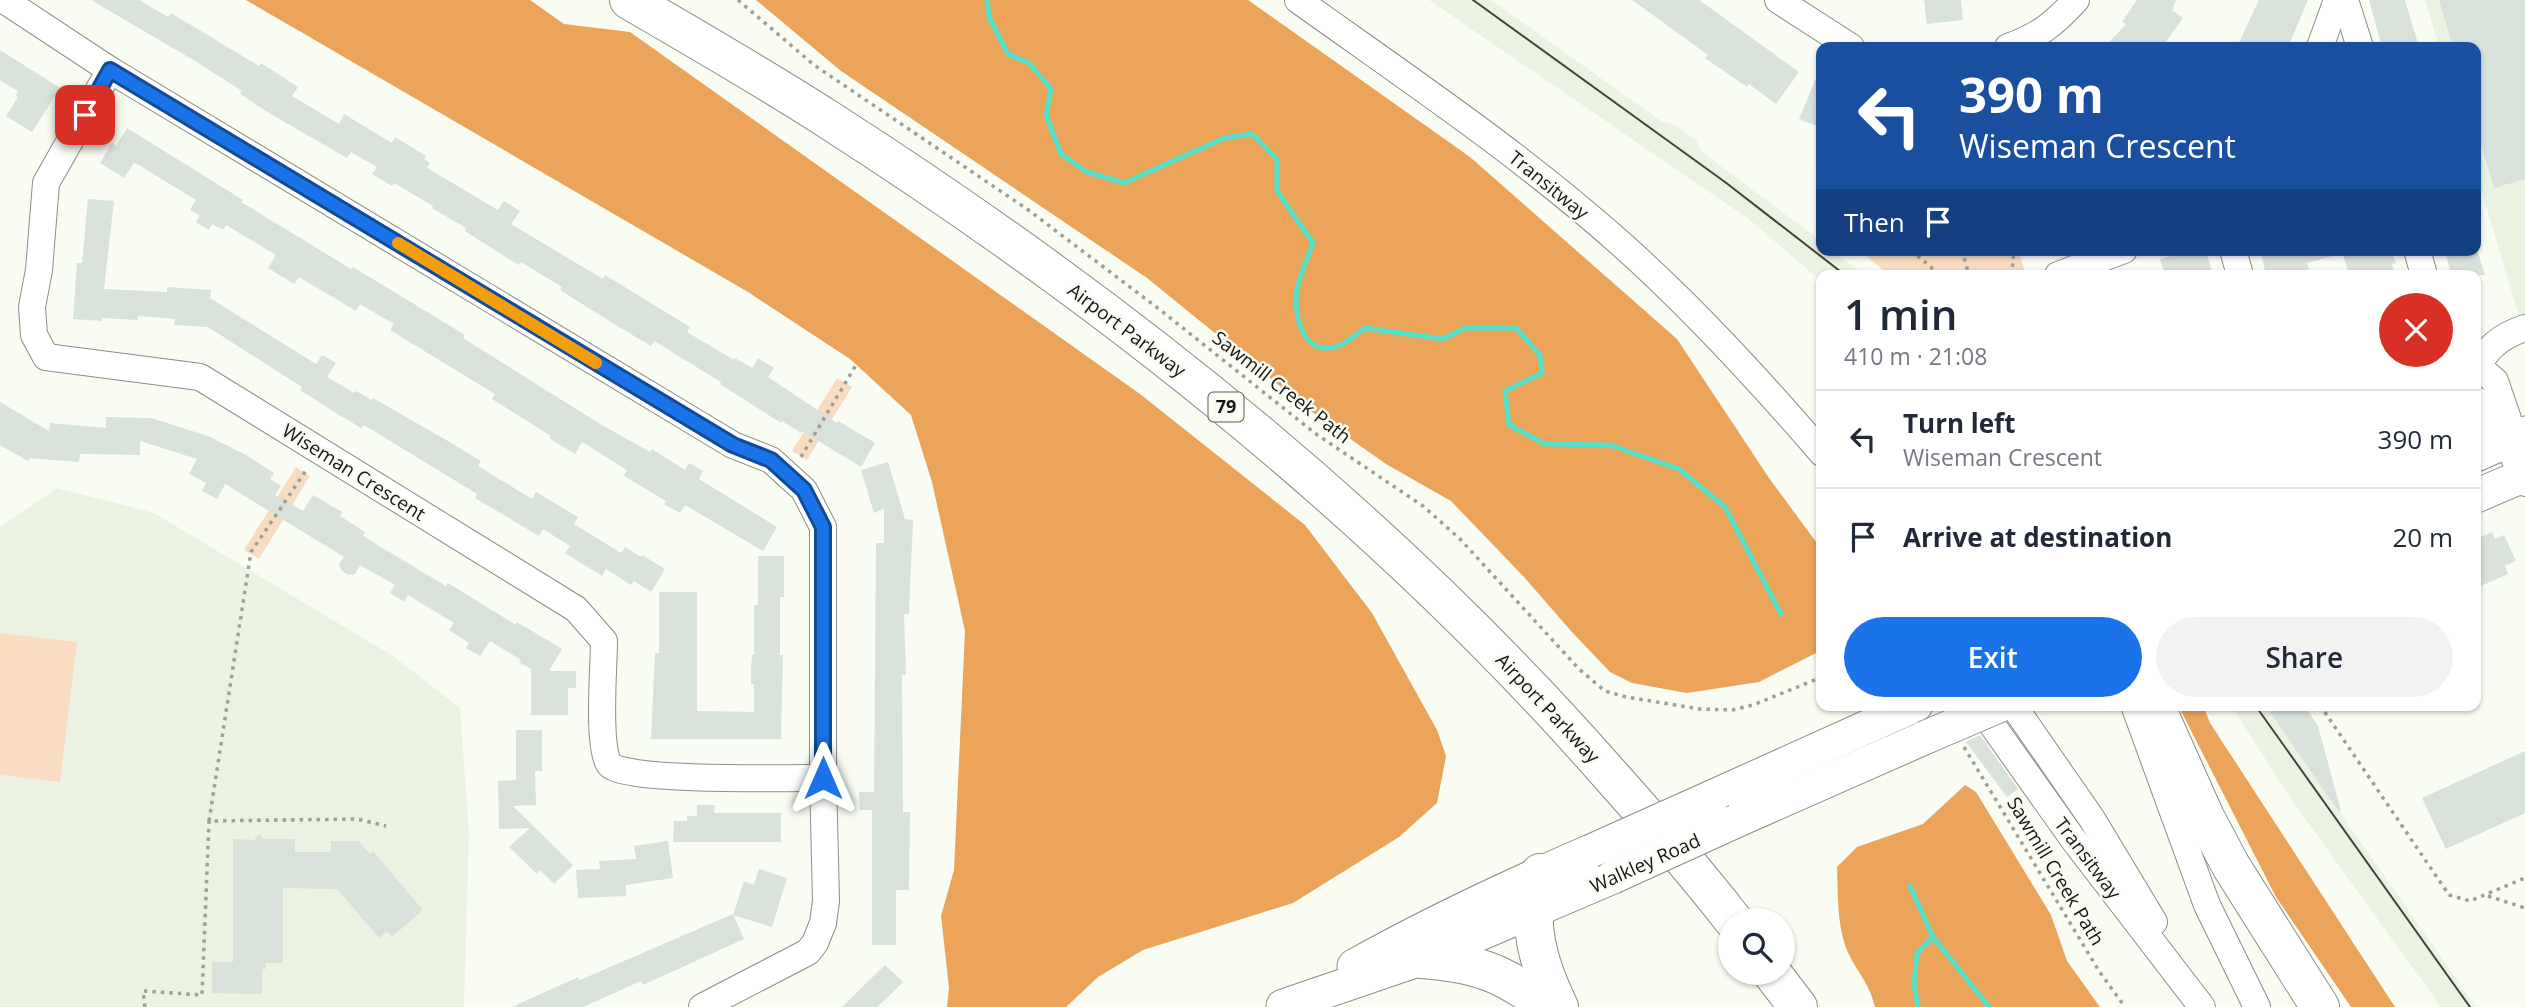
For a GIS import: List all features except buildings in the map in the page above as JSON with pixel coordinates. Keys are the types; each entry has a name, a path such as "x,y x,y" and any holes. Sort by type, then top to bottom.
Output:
{"highway":[{"name":"Airport Parkway","path":"629,0 827,118 923,182 1122,324 1275,447 1373,534 1523,679 1570,728 1723,908"},
{"path":"2158,711 2205,817 2231,866 2320,1007"},
{"path":"1540,873 1533,912 1535,943 1559,1007"},
{"path":"1421,959 1453,961 1483,967 1549,1007"},
{"path":"1781,985 1798,1007"}],"main road":[{"path":"2481,453 2516,437"},
{"path":"2481,494 2524,478"},
{"name":"Walkley Road","path":"1282,1007 1404,938 1540,873 1903,711"},
{"name":"Walkley Road","path":"1282,1007 1421,959 1533,912 1987,711"}],"street":[{"path":"4,0 110,70 733,445 771,460 804,490 823,527 826,901 823,923 808,952 702,1007"},
{"name":"Transitway","path":"1298,0 1437,98 1619,242 1696,314 1816,446"},
{"path":"2022,42 2034,38 2062,16 2076,0"},
{"path":"2322,42 2337,0"},
{"path":"2346,0 2359,42"},
{"path":"1783,1 1844,42"},
{"name":"Wiseman Crescent","path":"110,70 46,183 39,270 32,307 34,335 46,357 201,377 576,609 604,641 604,751 611,767 619,772 660,776 823,778"},
{"path":"2071,270 2108,256"},
{"path":"2481,361 2490,348 2515,331 2525,328"},
{"path":"2481,370 2495,381 2516,437 2524,478"},
{"name":"Transitway","path":"1776,399 1816,462"},
{"path":"2481,414 2486,428 2493,435 2516,437"},
{"name":"Transitway","path":"1982,711 2073,839 2204,1007"},
{"name":"Transitway","path":"2017,711 2092,819 2204,1007"},
{"path":"2136,711 2207,905 2257,1007"}],"path":[{"name":"Sawmill Creek Path","path":"737,0 814,65 1027,209 1159,309 1316,434 1423,506 1460,539 1579,669 1605,691 1700,709 1732,710 1761,702 1816,679"},
{"path":"1918,256 1934,270"},
{"path":"789,476 856,365"},
{"path":"145,1007 143,991 202,995 209,821 251,552 319,451"},
{"path":"2324,711 2445,891 2458,899 2470,901 2525,878"},
{"name":"Sawmill Creek Path","path":"1965,748 2099,971 2125,1007"},
{"path":"209,821 357,819 386,826"},
{"path":"2486,896 2525,908"}],"shaded area":[{"path":"246,0 530,0 564,24 630,32 1140,394 1305,525 1372,613 1437,730 1446,756 1437,803 1399,837 1293,903 1143,950 1098,977 1066,1007 947,1007 949,988 941,916 954,870 965,631 932,482 911,415 850,359 748,292"},
{"path":"756,0 1248,0 1470,157 1677,339 1769,478 1816,542 1816,653 1759,682 1687,693 1632,683 1610,672 1451,501 1386,464 1312,412 1147,278 841,71"},
{"path":"1429,0 1491,0 1661,121 1675,125 1696,140 1702,152 1816,238 1816,256 1840,256 1858,270 1816,270 1816,277 1750,220"},
{"path":"2425,0 2525,0 2525,336 2481,190 2481,42 2438,42"},
{"path":"1866,256 2020,256 2024,270 1883,270"},
{"path":"837,378 852,387 807,460 792,451"},
{"path":"296,467 310,476 259,559 244,550"},
{"path":"57,488 154,513 393,656 460,708 469,833 464,1007 0,1007 0,527"},
{"path":"0,633 77,642 60,782 0,775"},
{"path":"2181,711 2205,711 2210,723 2395,1007 2351,1007 2276,897"},
{"path":"2235,711 2269,711 2476,1007 2441,1007 2291,799"},
{"path":"1965,785 1976,792 2051,915 2067,961 2100,1007 1875,1007 1843,938 1837,867 1857,847 1923,824"}],"waterway":[{"path":"987,0 989,17 1008,54 1029,63 1051,89 1046,115 1061,154 1087,172 1124,183 1224,138 1252,134 1277,159 1277,191 1313,243 1300,277 1296,299 1299,322 1309,341 1326,348 1338,346 1365,328 1443,339 1465,328 1516,328 1540,355 1542,373 1505,391 1509,425 1545,444 1610,445 1679,469 1725,507 1781,614"},
{"path":"1910,886 1933,937 1989,1007"},
{"path":"1918,1007 1914,984 1917,953 1933,937"}],"tram line":[{"path":"1473,0 1725,182 1816,253"},
{"path":"1820,256 1839,270"},
{"path":"2259,711 2470,1007"}],"slow traffic":[{"path":"398,243 596,363"}],"route":[{"path":"85,115 110,70 733,445 771,460 804,490 823,527 823,778"}]}
